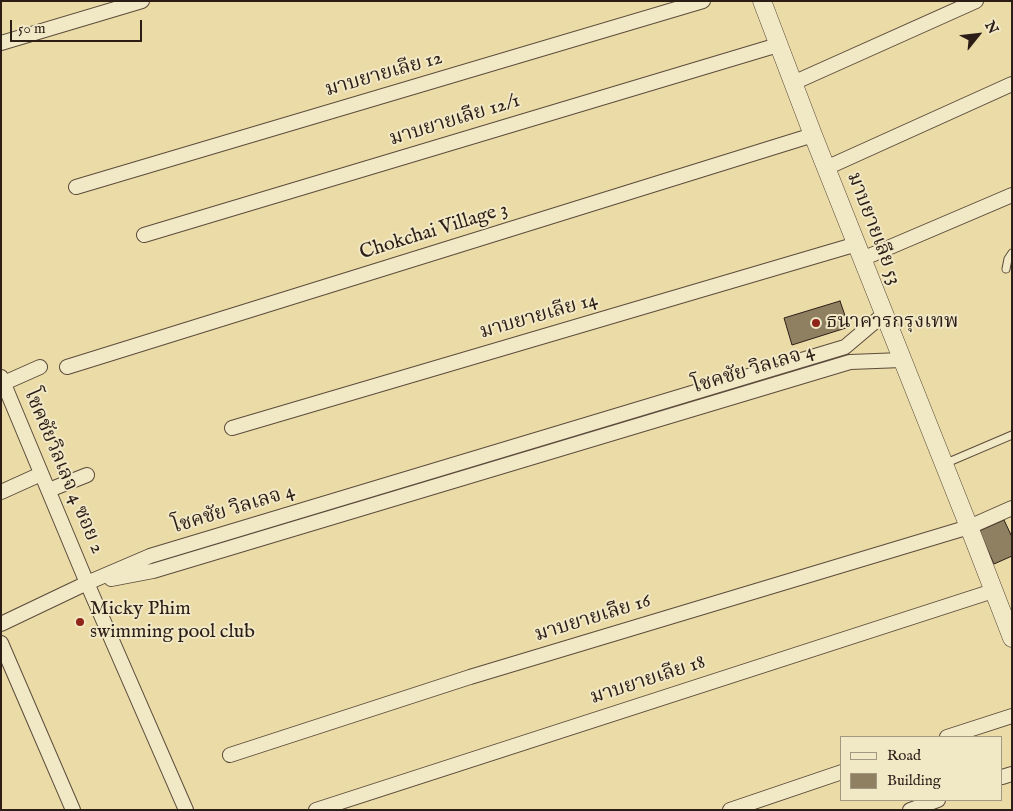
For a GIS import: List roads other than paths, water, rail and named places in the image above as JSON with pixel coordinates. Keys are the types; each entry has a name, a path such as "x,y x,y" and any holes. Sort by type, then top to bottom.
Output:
{"street":[{"path":"1,43 142,1"},
{"name":"มาบยายเลีย 12","path":"76,187 703,1"},
{"name":"มาบยายเลีย 53","path":"762,1 1012,638"},
{"path":"793,83 976,1"},
{"name":"มาบยายเลีย 12/1","path":"144,235 778,45"},
{"path":"826,168 1012,84"},
{"name":"Chokchai Village 3","path":"67,367 813,135"},
{"name":"มาบยายเลีย 14","path":"232,428 859,251 1012,196"},
{"name":"โชคชัย วิลเลจ 4","path":"1,624 87,583 150,556 845,346 884,314"},
{"name":"โชคชัย วิลเลจ 4","path":"87,583 153,571 850,362 902,360"},
{"path":"2,380 40,367"},
{"name":"โชคชัยวิลเลจ 4 ซอย 2","path":"2,380 87,583 186,810"},
{"path":"615,416 620,431"},
{"path":"1,492 41,474"},
{"path":"49,490 87,475"},
{"path":"395,482 399,497"},
{"name":"มาบยายเลีย 16","path":"230,755 470,677 969,527 1012,508"},
{"name":"มาบยายเลีย 18","path":"316,810 993,591"},
{"path":"1,643 73,810"},
{"path":"950,736 1012,716"},
{"path":"730,810 840,773"},
{"path":"910,810 935,801"}],"lane":[{"path":"1006,269 1008,259 1012,253"},
{"path":"944,464 1012,435"}],"place":[{"name":"ธนาคารกรุงเทพ","path":"816,323"},
{"name":"Micky Phim swimming pool club","path":"80,622"}]}
